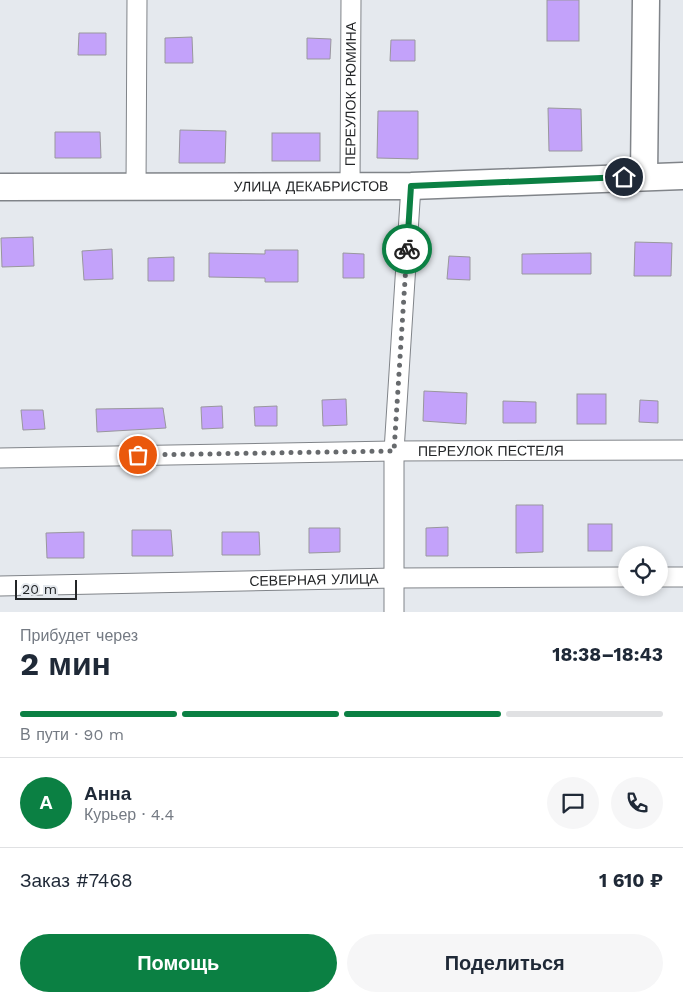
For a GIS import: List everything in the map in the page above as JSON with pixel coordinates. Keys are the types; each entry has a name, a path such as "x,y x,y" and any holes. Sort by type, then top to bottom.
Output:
{"street":[{"path":"136,187 137,0"},
{"name":"ПЕРЕУЛОК РЮМИНА","path":"350,186 352,122 351,0"},
{"path":"644,176 646,0"},
{"name":"УЛИЦА ДЕКАБРИСТОВ","path":"0,187 411,186 683,176"},
{"path":"394,612 394,451 411,186"},
{"name":"ПЕРЕУЛОК ПЕСТЕЛЯ","path":"0,458 394,451 683,450"},
{"name":"СЕВЕРНАЯ УЛИЦА","path":"0,586 395,578 618,577"},
{"path":"668,577 683,577"}],"building":[{"path":"547,0 579,0 579,41 547,41"},
{"path":"79,33 106,33 106,55 78,55"},
{"path":"192,37 193,63 165,63 165,38"},
{"path":"307,38 331,39 330,59 307,59"},
{"path":"391,40 415,40 415,61 390,61"},
{"path":"548,108 581,109 582,151 549,151"},
{"path":"378,111 418,111 418,159 377,158"},
{"path":"180,130 226,131 225,163 179,163"},
{"path":"55,132 100,132 101,158 55,158"},
{"path":"272,133 320,133 320,161 272,161"},
{"path":"33,237 34,266 2,267 1,238"},
{"path":"635,242 672,243 671,276 634,276"},
{"path":"112,249 113,279 84,280 82,251"},
{"path":"265,250 298,250 298,282 265,282 265,278 209,277 209,253 265,254"},
{"path":"343,253 364,254 364,278 343,278"},
{"path":"591,253 591,274 522,274 522,254"},
{"path":"449,256 470,257 470,280 447,279"},
{"path":"174,257 174,281 148,281 148,258"},
{"path":"424,391 467,393 466,424 423,421"},
{"path":"577,394 606,394 606,424 577,424"},
{"path":"346,399 347,425 323,426 322,400"},
{"path":"640,400 658,401 658,423 639,422"},
{"path":"503,401 536,402 536,423 503,423"},
{"path":"222,406 223,428 202,429 201,407"},
{"path":"277,406 277,426 255,426 254,407"},
{"path":"163,408 166,428 97,432 96,409"},
{"path":"21,410 43,410 45,429 23,430"},
{"path":"516,505 543,505 543,552 516,553"},
{"path":"588,524 612,524 612,551 588,551"},
{"path":"448,527 448,556 426,556 426,528"},
{"path":"309,528 340,528 340,552 309,553"},
{"path":"132,530 171,530 173,556 132,556"},
{"path":"84,532 84,558 47,558 46,533"},
{"path":"222,532 259,532 260,555 222,555"}],"way so far":[{"path":"138,455 394,451 407,249"}],"route":[{"path":"407,249 411,186 624,177"}]}
